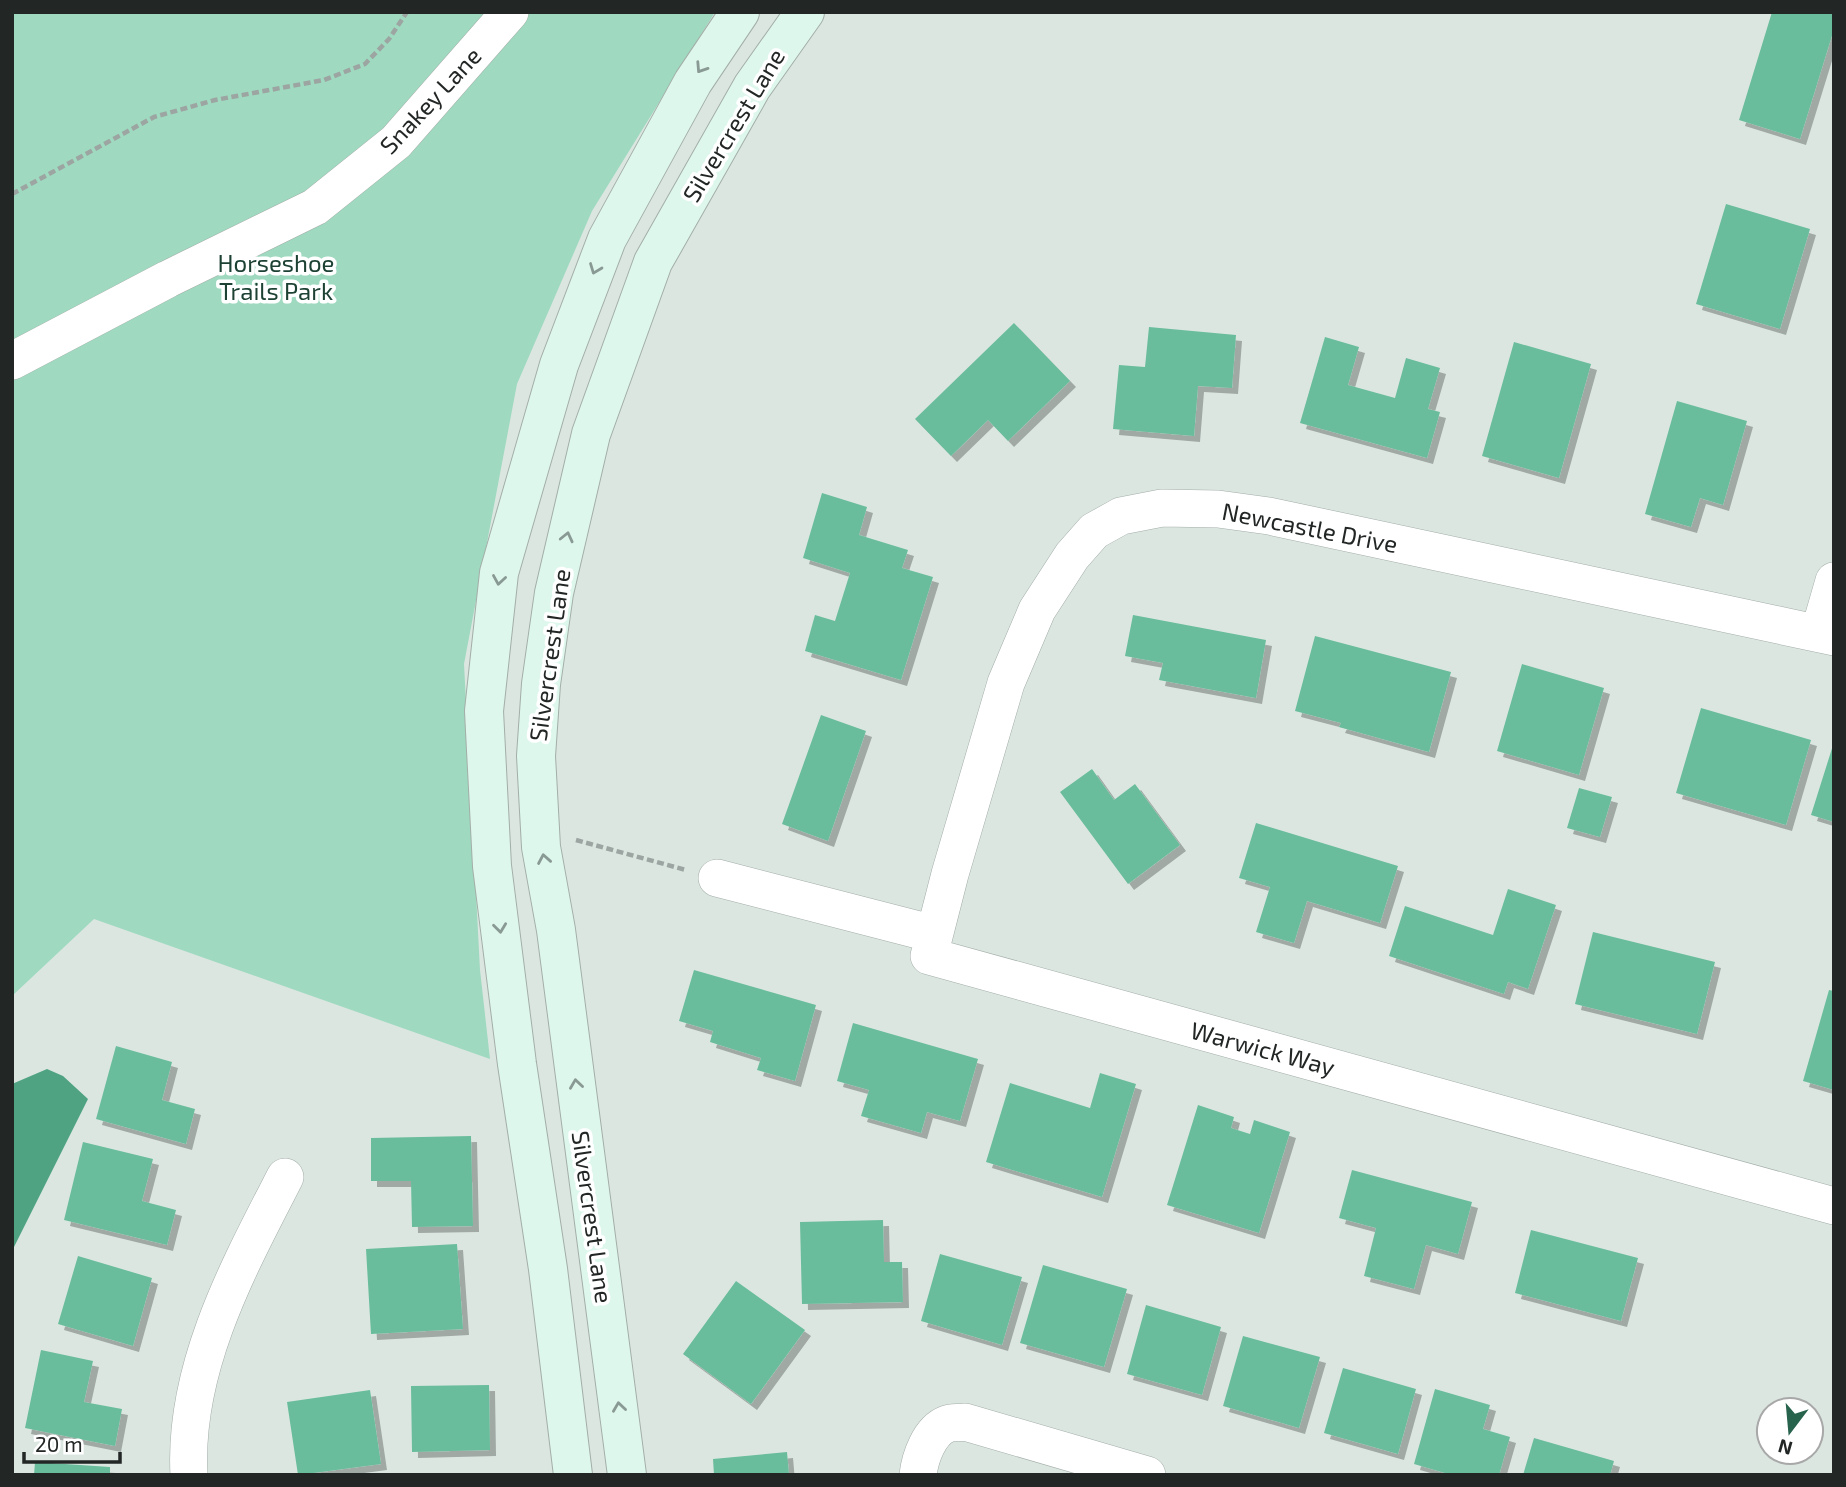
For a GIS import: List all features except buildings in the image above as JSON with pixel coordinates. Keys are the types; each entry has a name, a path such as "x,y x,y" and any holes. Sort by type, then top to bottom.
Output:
{"street":[{"name":"Snakey Lane","path":"12,361 167,279 315,206 396,142 510,12"},
{"path":"573,1475 548,1269 517,1064 492,866 484,711 497,587 559,365 607,239 692,82 740,12"},
{"name":"Silvercrest Lane","path":"628,1475 556,930 541,847 536,757 541,684 554,593 591,434 653,261 752,87 804,12"},
{"name":"Newcastle Drive","path":"934,934 1006,682 1037,610 1072,556 1094,531 1121,516 1162,508 1217,509 1269,516 1826,635"},
{"path":"1826,635 1834,581"},
{"path":"717,878 934,934"},
{"name":"Warwick Way","path":"934,934 929,956 1834,1206"},
{"path":"189,1475 188,1457 194,1403 216,1322 233,1276 285,1177"},
{"path":"918,1475 919,1465 931,1437 946,1424 965,1422 1147,1475"}],"path":[{"path":"12,194 154,117 215,100 324,80 365,64 388,40 407,12"},
{"path":"575,840 717,878"}],"green space":[{"name":"Horseshoe Trails Park","path":"12,12 715,12 592,211 517,384 464,664 480,970 490,1059 94,919 12,996"}],"shaded area":[{"path":"47,1069 63,1076 88,1099 14,1247 12,1256 12,1084"}]}
